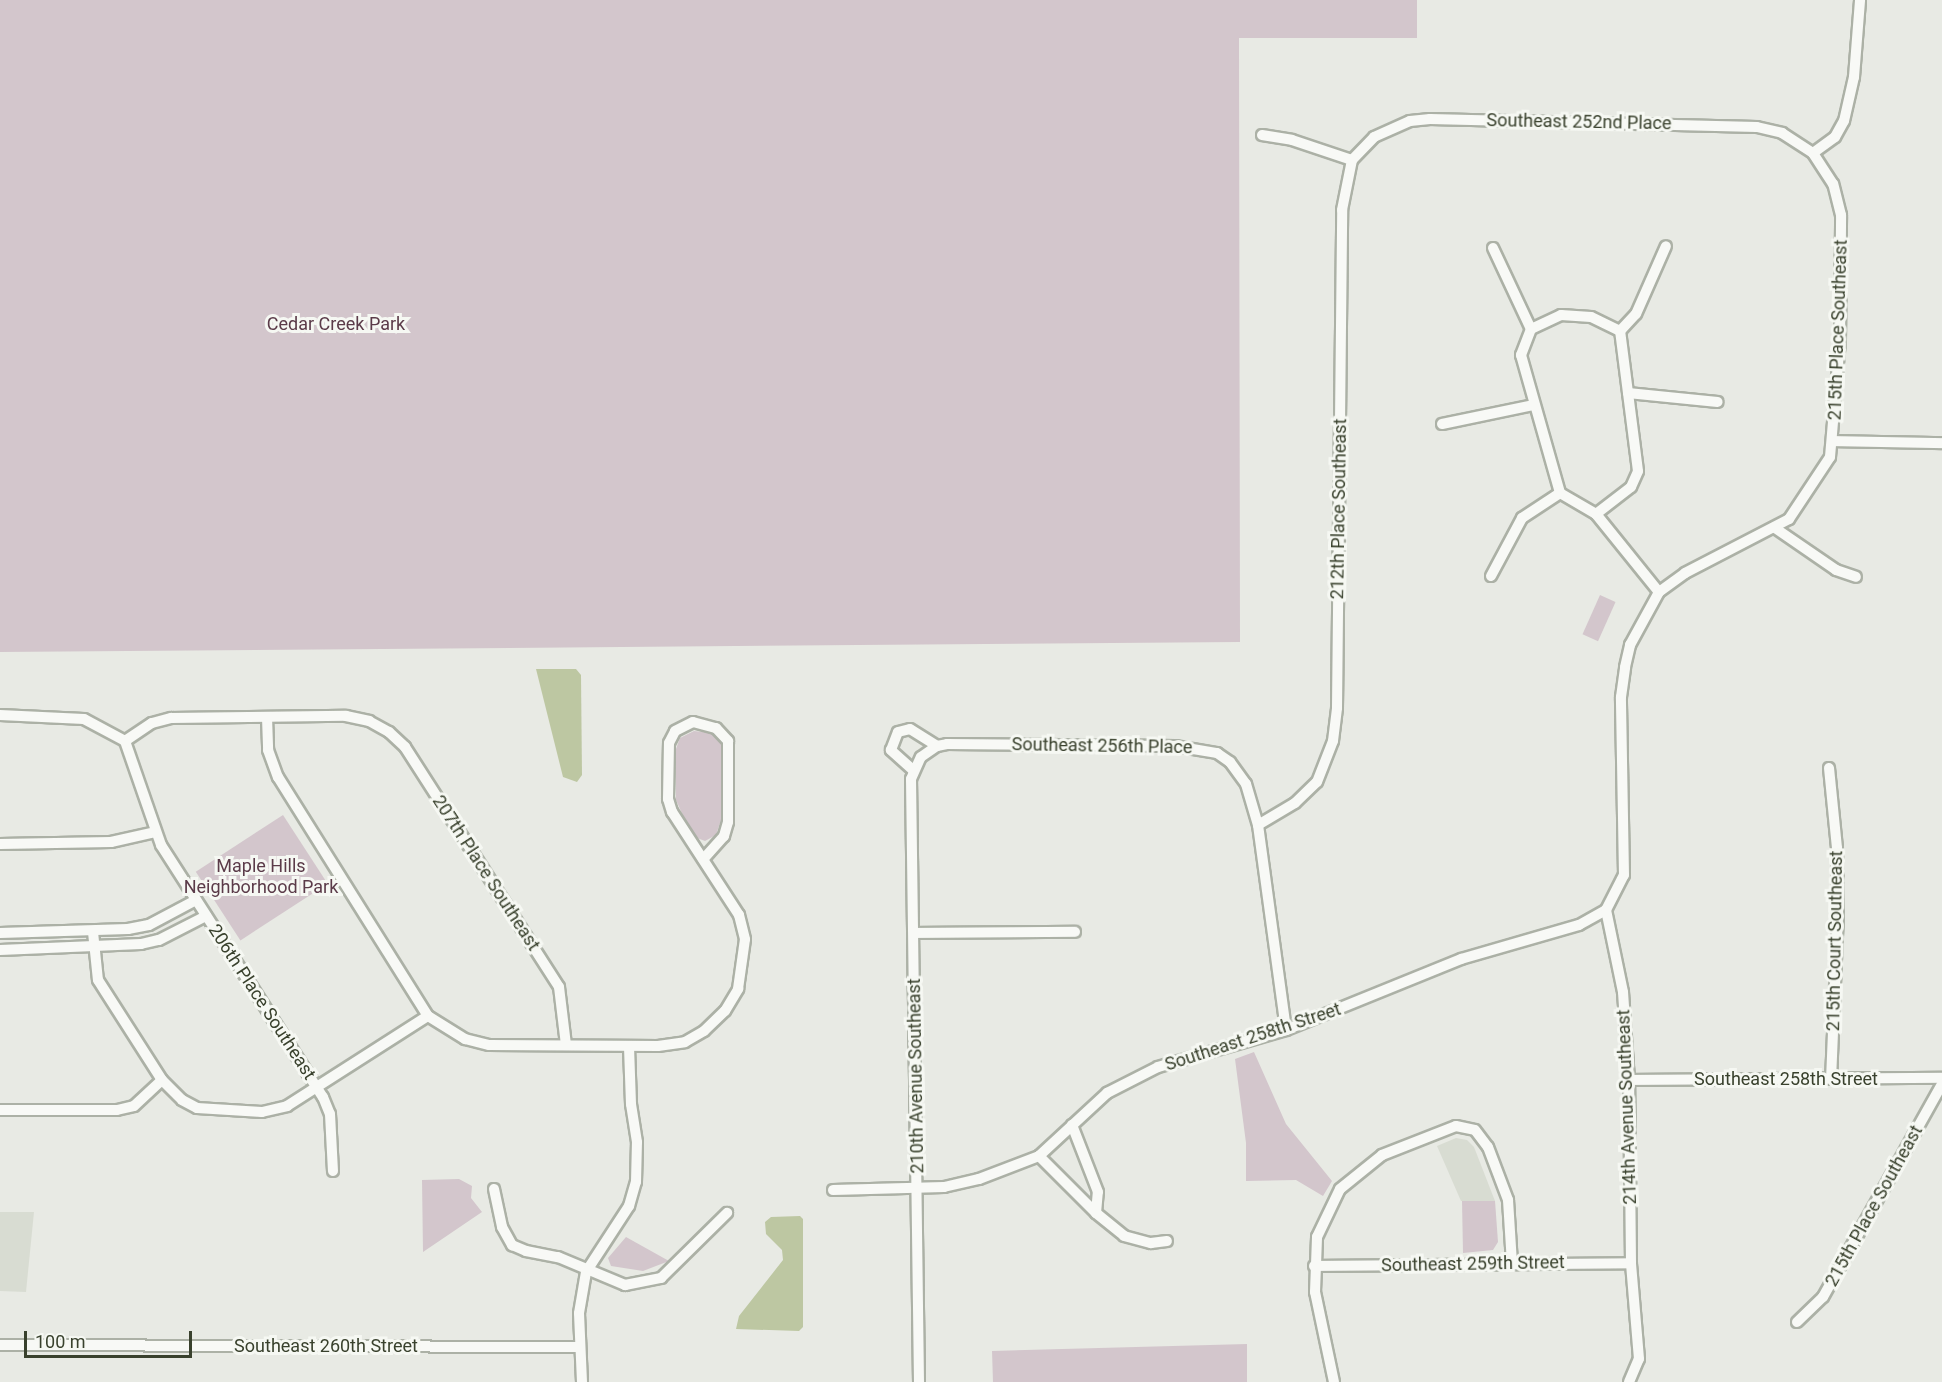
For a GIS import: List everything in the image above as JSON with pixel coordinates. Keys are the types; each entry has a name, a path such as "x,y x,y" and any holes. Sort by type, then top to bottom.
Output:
{"street":[{"path":"1813,153 1835,137 1844,121 1854,76 1860,0"},
{"name":"Southeast 252nd Place","path":"1352,160 1374,137 1410,121 1430,119 1757,127 1782,134 1813,153"},
{"path":"1262,135 1292,140 1352,160"},
{"name":"215th Place Southeast","path":"1659,592 1685,573 1775,528 1801,504 1822,473 1834,441 1841,215 1833,184 1813,153"},
{"name":"212th Place Southeast","path":"1258,825 1295,803 1317,782 1333,741 1337,708 1342,210 1352,160"},
{"path":"1620,331 1636,314 1666,246"},
{"path":"1493,248 1531,329"},
{"path":"1606,910 1623,875 1621,697 1625,667 1630,645 1659,592 1596,514 1560,493 1521,355 1531,329 1551,318 1591,316 1620,331"},
{"path":"1596,514 1631,487 1638,471 1620,331"},
{"path":"1628,393 1718,402"},
{"path":"1442,424 1534,405"},
{"path":"1834,441 1942,443"},
{"path":"1491,576 1522,518 1560,493"},
{"path":"1775,528 1836,570 1856,577"},
{"path":"0,715 84,719 125,741 161,719 267,717 268,750 278,777 428,1016 465,1039 489,1045 629,1046 685,1042 704,1031 725,1011 738,989 745,939 739,915 703,859 668,799 669,742 675,731 693,722 716,728 728,741 728,822 723,836 703,859"},
{"name":"207th Place Southeast","path":"267,717 346,716 369,721 405,747 559,987 566,1045"},
{"path":"910,729 937,746 921,757 913,770 894,756 893,737 910,729"},
{"name":"206th Place Southeast","path":"125,741 155,832 206,916 318,1089 330,1114 333,1171"},
{"name":"Southeast 256th Place","path":"937,746 1203,748 1217,753 1240,773 1258,825 1286,1030"},
{"name":"215th Court Southeast","path":"1829,768 1838,848 1838,913 1831,1079"},
{"name":"210th Avenue Southeast","path":"913,770 919,1382"},
{"path":"0,844 111,843 155,832"},
{"path":"0,933 93,932 149,925 196,900"},
{"name":"Southeast 258th Street","path":"918,1188 978,1179 1039,1156 1107,1093 1158,1067 1286,1030 1461,959 1579,925 1606,910"},
{"name":"214th Avenue Southeast","path":"1606,910 1623,992 1629,1080 1631,1263 1639,1359 1629,1382"},
{"path":"0,950 92,947 159,940 206,916"},
{"path":"93,932 92,947 98,980 162,1080 182,1100 208,1111 275,1110 318,1089 428,1016"},
{"path":"914,933 1075,932"},
{"path":"582,1382 579,1347 580,1295 586,1272 629,1206 636,1182 637,1142 631,1104 629,1046"},
{"name":"Southeast 258th Street","path":"1629,1080 1942,1078"},
{"path":"0,1110 117,1110 134,1106 162,1080"},
{"name":"215th Place Southeast","path":"1797,1322 1822,1297 1942,1084"},
{"path":"1072,1125 1098,1192 1096,1213"},
{"path":"1334,1382 1327,1334 1317,1304 1314,1266 1322,1221 1340,1189 1382,1155 1456,1126 1475,1130 1488,1147 1508,1200 1512,1264"},
{"path":"1039,1156 1096,1213 1124,1236 1151,1243 1167,1241"},
{"path":"494,1188 502,1227 512,1245 526,1251 558,1257 586,1272 625,1285 661,1278 727,1213"},
{"path":"833,1190 918,1188"},
{"name":"Southeast 259th Street","path":"1314,1266 1631,1263"},
{"name":"Southeast 260th Street","path":"0,1344 579,1347"}],"shaded area":[{"path":"536,669 576,669 581,675 582,775 577,782 563,777"},
{"path":"1456,1138 1467,1140 1474,1147 1495,1201 1461,1201 1437,1146"},
{"path":"0,1212 34,1212 26,1292 0,1291"},
{"path":"800,1216 803,1219 803,1327 799,1331 736,1329 739,1316 783,1260 782,1250 766,1234 765,1222 771,1217"}],"green space":[{"name":"Cedar Creek Park","path":"0,0 1417,0 1417,38 1239,38 1240,642 0,652"},
{"path":"1600,595 1616,602 1598,641 1583,634"},
{"path":"694,731 712,733 723,746 722,817 716,835 705,841 692,836 676,800 676,749 680,738"},
{"name":"Maple Hills Neighborhood Park","path":"283,815 328,884 240,940 196,872"},
{"path":"1254,1052 1286,1124 1332,1181 1323,1196 1296,1180 1246,1181 1246,1143 1235,1059"},
{"path":"459,1179 472,1186 471,1198 482,1212 423,1252 422,1180"},
{"path":"1462,1201 1495,1201 1498,1242 1493,1250 1463,1253"},
{"path":"626,1237 669,1261 643,1271 611,1266 608,1258"},
{"path":"1247,1344 1247,1382 993,1382 992,1351"}]}
